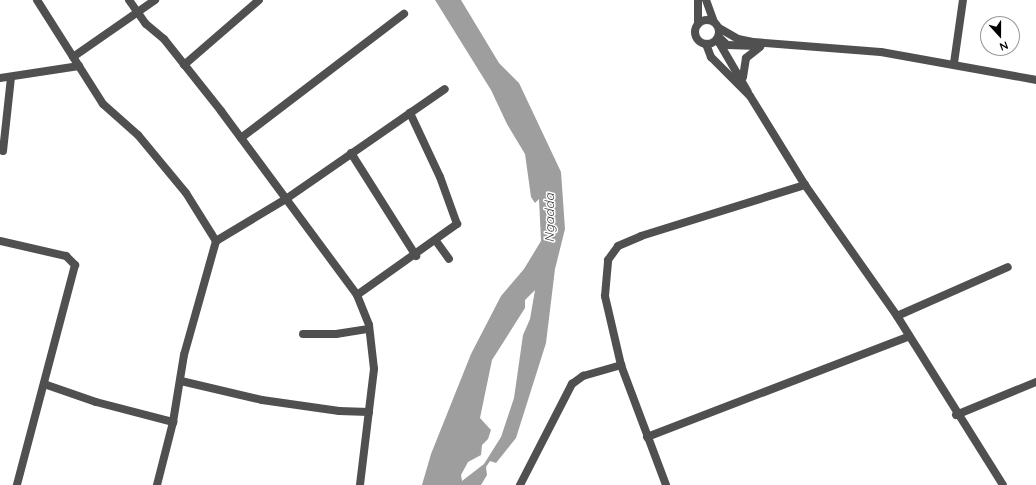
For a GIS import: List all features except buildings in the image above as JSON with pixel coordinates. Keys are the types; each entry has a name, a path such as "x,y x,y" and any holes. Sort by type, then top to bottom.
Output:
{"street":[{"path":"38,0 103,104 138,135 186,193 216,241"},
{"path":"129,0 138,13 184,65 241,138 357,294 369,329 374,369 360,485"},
{"path":"73,57 155,0"},
{"path":"184,65 258,0"},
{"path":"698,0 698,24 696,36 706,44 711,57 750,96"},
{"path":"706,0 717,32 743,78 750,96 805,186 896,316 907,337 956,415 1003,485"},
{"path":"954,63 963,0"},
{"path":"241,138 404,14"},
{"path":"698,24 706,20 727,45 761,46 773,42"},
{"path":"717,32 738,39 881,52 954,63 1036,80"},
{"path":"706,44 717,32"},
{"path":"743,78 746,58 761,46"},
{"path":"0,78 79,66"},
{"path":"3,151 11,77"},
{"path":"157,485 173,422 181,381 184,355 216,241 286,199 350,153 445,89"},
{"path":"357,294 456,228 456,221 440,177 410,113"},
{"path":"350,153 416,256"},
{"path":"666,485 621,365 605,296 608,260 612,252 641,236 805,186"},
{"path":"0,241 66,256 75,265 17,485"},
{"path":"436,242 449,259"},
{"path":"896,316 1008,267"},
{"path":"303,334 336,334 369,329"},
{"path":"647,437 907,337"},
{"path":"520,485 572,384 583,376 621,365"},
{"path":"181,381 262,400 339,411 369,412"},
{"path":"956,415 1036,382"},
{"path":"44,384 96,402 173,422"}],"water":[{"name":"Ngadda","path":"435,0 461,0 499,63 519,83 561,172 565,229 555,269 546,343 516,438 496,463 490,461 486,467 487,475 481,485 422,485 431,454 471,354 501,296 524,269 541,241 539,199 535,203 531,197 525,154 507,124 491,90","holes":["535,290 530,319 523,335 514,398 501,437 484,464 462,481 461,475 468,462 481,455 482,445 488,439 491,430 480,418 492,360 525,308 525,300"]}]}
